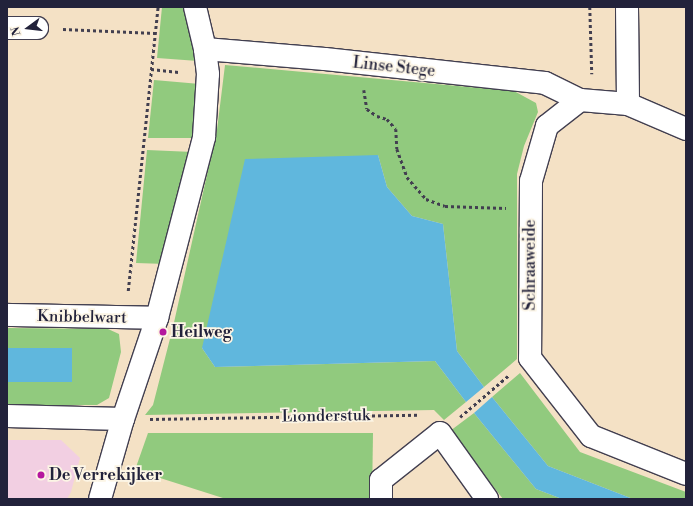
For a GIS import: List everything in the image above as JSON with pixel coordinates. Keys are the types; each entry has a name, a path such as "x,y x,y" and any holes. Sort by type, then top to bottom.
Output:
{"street":[{"path":"100,499 123,419 157,318 204,137 208,74 205,49 195,7"},
{"path":"627,7 628,104"},
{"path":"7,28 37,28"},
{"name":"Linse Stege","path":"205,49 326,59 545,83 586,100"},
{"path":"586,100 628,104 686,128"},
{"name":"Schraaweide","path":"530,358 531,181 547,126 586,100"},
{"name":"Knibbelwart","path":"7,316 157,318"},
{"path":"530,358 591,436 686,474"},
{"path":"7,416 123,419"},
{"path":"381,499 381,480 440,433 487,499"}],"path":[{"path":"125,317 158,7"},
{"path":"586,100 590,7"},
{"path":"37,28 155,32"},
{"path":"364,83 364,95 367,109 377,116 387,119 396,129 397,149 407,177 426,198 445,206 530,208"},
{"path":"440,433 530,358"},
{"name":"Lionderstuk","path":"123,419 424,415 440,433"}],"shaded area":[{"name":"De Verrekijker","path":"7,440 61,440 80,458 71,492 67,499 7,499"}],"green space":[{"path":"162,7 188,7 198,61 157,58"},
{"path":"225,65 514,91 536,103 538,112 524,146 517,174 517,359 484,387 457,351 443,224 412,216 387,187 378,155 202,348 215,367 435,361 466,402 444,420 434,410 145,415 153,405 173,327 217,130"},
{"path":"154,80 200,84 192,138 148,138"},
{"path":"147,150 193,152 166,264 136,263"},
{"path":"7,328 108,329 119,334 121,352 109,398 97,405 7,405 7,382 72,382 72,348 7,348"},
{"path":"520,373 580,452 686,492 686,499 633,499 548,466 492,397"},
{"path":"474,413 536,489 562,499 503,499 450,431"},
{"path":"148,433 373,433 372,499 226,499 135,470"}],"water":[{"path":"378,155 387,187 412,216 443,224 457,351 484,387 466,402 435,361 215,367 202,348 245,159"},
{"path":"7,348 72,348 72,382 7,382"},
{"path":"492,397 548,466 633,499 562,499 536,489 474,413"}],"place":[{"name":"Heilweg","path":"163,332"},
{"name":"De Verrekijker","path":"41,475"}]}
